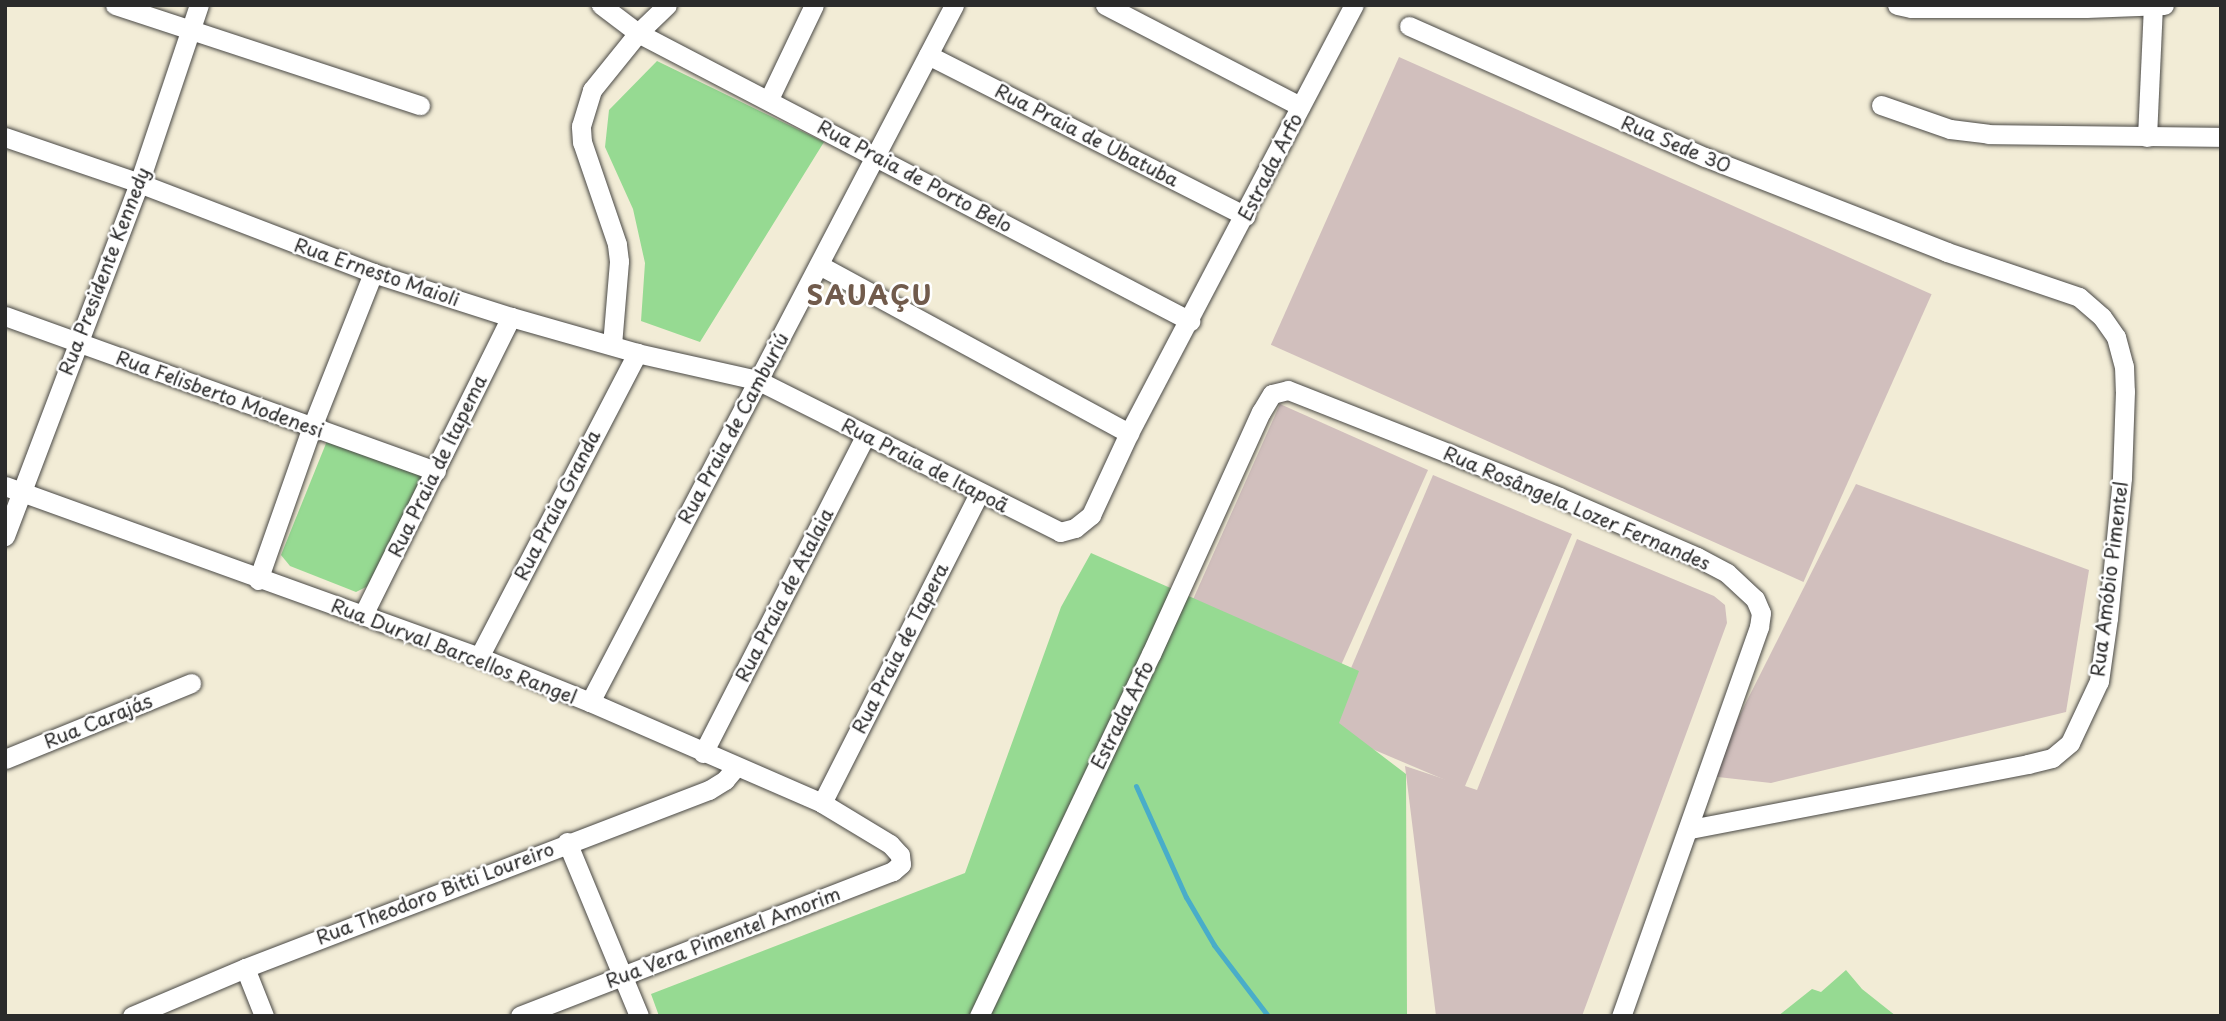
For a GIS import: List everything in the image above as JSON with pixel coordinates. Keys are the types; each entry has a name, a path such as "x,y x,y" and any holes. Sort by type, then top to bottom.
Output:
{"street":[{"path":"115,5 420,105"},
{"name":"Rua Presidente Kennedy","path":"5,536 13,489 76,342 139,183 199,5"},
{"name":"Rua Praia de Porto Belo","path":"600,5 638,33 1190,321"},
{"path":"612,345 619,261 617,244 590,166 581,126 592,90 638,33 667,5"},
{"path":"768,99 814,5"},
{"name":"Rua Praia de Camburiú","path":"590,702 954,5"},
{"path":"1105,5 1300,106"},
{"name":"Estrada Arfo","path":"1091,515 1129,433 1246,216 1354,5"},
{"path":"1897,5 1911,8 2159,6 2147,137"},
{"name":"Rua Sede 30","path":"1409,26 1705,158 1947,252"},
{"name":"Rua Praia de Ubatuba","path":"928,55 1246,216"},
{"path":"1881,105 1950,129 1988,134 2221,137"},
{"name":"Rua Ernesto Maioli","path":"5,137 139,183 373,273 637,353 757,380"},
{"name":"Rua Amóbio Pimentel","path":"1689,829 2052,758 2070,743 2082,723 2098,681 2122,478 2124,366 2116,337 2102,317 2079,297 1947,252"},
{"path":"819,265 1129,433"},
{"path":"258,580 312,427 373,273"},
{"name":"Rua Felisberto Modenesi","path":"5,316 436,471"},
{"name":"Rua Praia de Itapema","path":"363,615 511,317"},
{"name":"Rua Praia Granda","path":"479,657 637,353"},
{"name":"Rua Praia de Itapoã","path":"757,380 1060,532 1075,528 1091,515"},
{"name":"Rua Rosângela Lozer Fernandes","path":"1261,412 1278,390 1306,395 1697,557 1740,583 1755,599 1761,613 1759,627 1621,1016"},
{"name":"Estrada Arfo","path":"979,1016 1151,654 1261,412"},
{"name":"Rua Praia de Atalaia","path":"704,753 865,436"},
{"name":"Rua Durval Barcellos Rangel","path":"13,489 258,580 479,657 822,803 890,844"},
{"name":"Rua Praia de Tapera","path":"822,803 979,493"},
{"name":"Rua Carajás","path":"5,758 191,683"},
{"name":"Rua Theodoro Bitti Loureiro","path":"132,1016 245,968 567,842 709,790 725,780 735,768"},
{"path":"567,842 639,1016"},
{"name":"Rua Vera Pimentel Amorim","path":"520,1016 893,871 901,864 901,859 890,844"},
{"path":"245,968 264,1016"}],"shaded area":[{"path":"1399,57 1932,294 1803,582 1271,345"},
{"path":"1280,404 1428,470 1312,730 1164,664"},
{"path":"1433,475 1572,534 1464,788 1325,729"},
{"path":"1856,484 2089,570 2066,712 1771,783 1709,776"},
{"path":"1577,539 1714,596 1725,605 1727,623 1582,1016 1436,1016 1405,766 1477,790"}],"green space":[{"path":"657,61 824,142 700,342 641,321 645,263 633,209 605,147 609,110"},
{"path":"329,436 423,473 370,585 356,592 290,566 281,555"},
{"path":"1091,553 1359,671 1339,723 1406,774 1407,1016 659,1016 651,994 965,873 1061,607"},
{"path":"1846,970 1862,989 1896,1016 1778,1016 1812,989 1821,992"}],"waterway":[{"path":"1136,786 1186,897 1214,945 1268,1016"}],"district":[{"name":"SAUAÇU","path":"870,295"}]}
